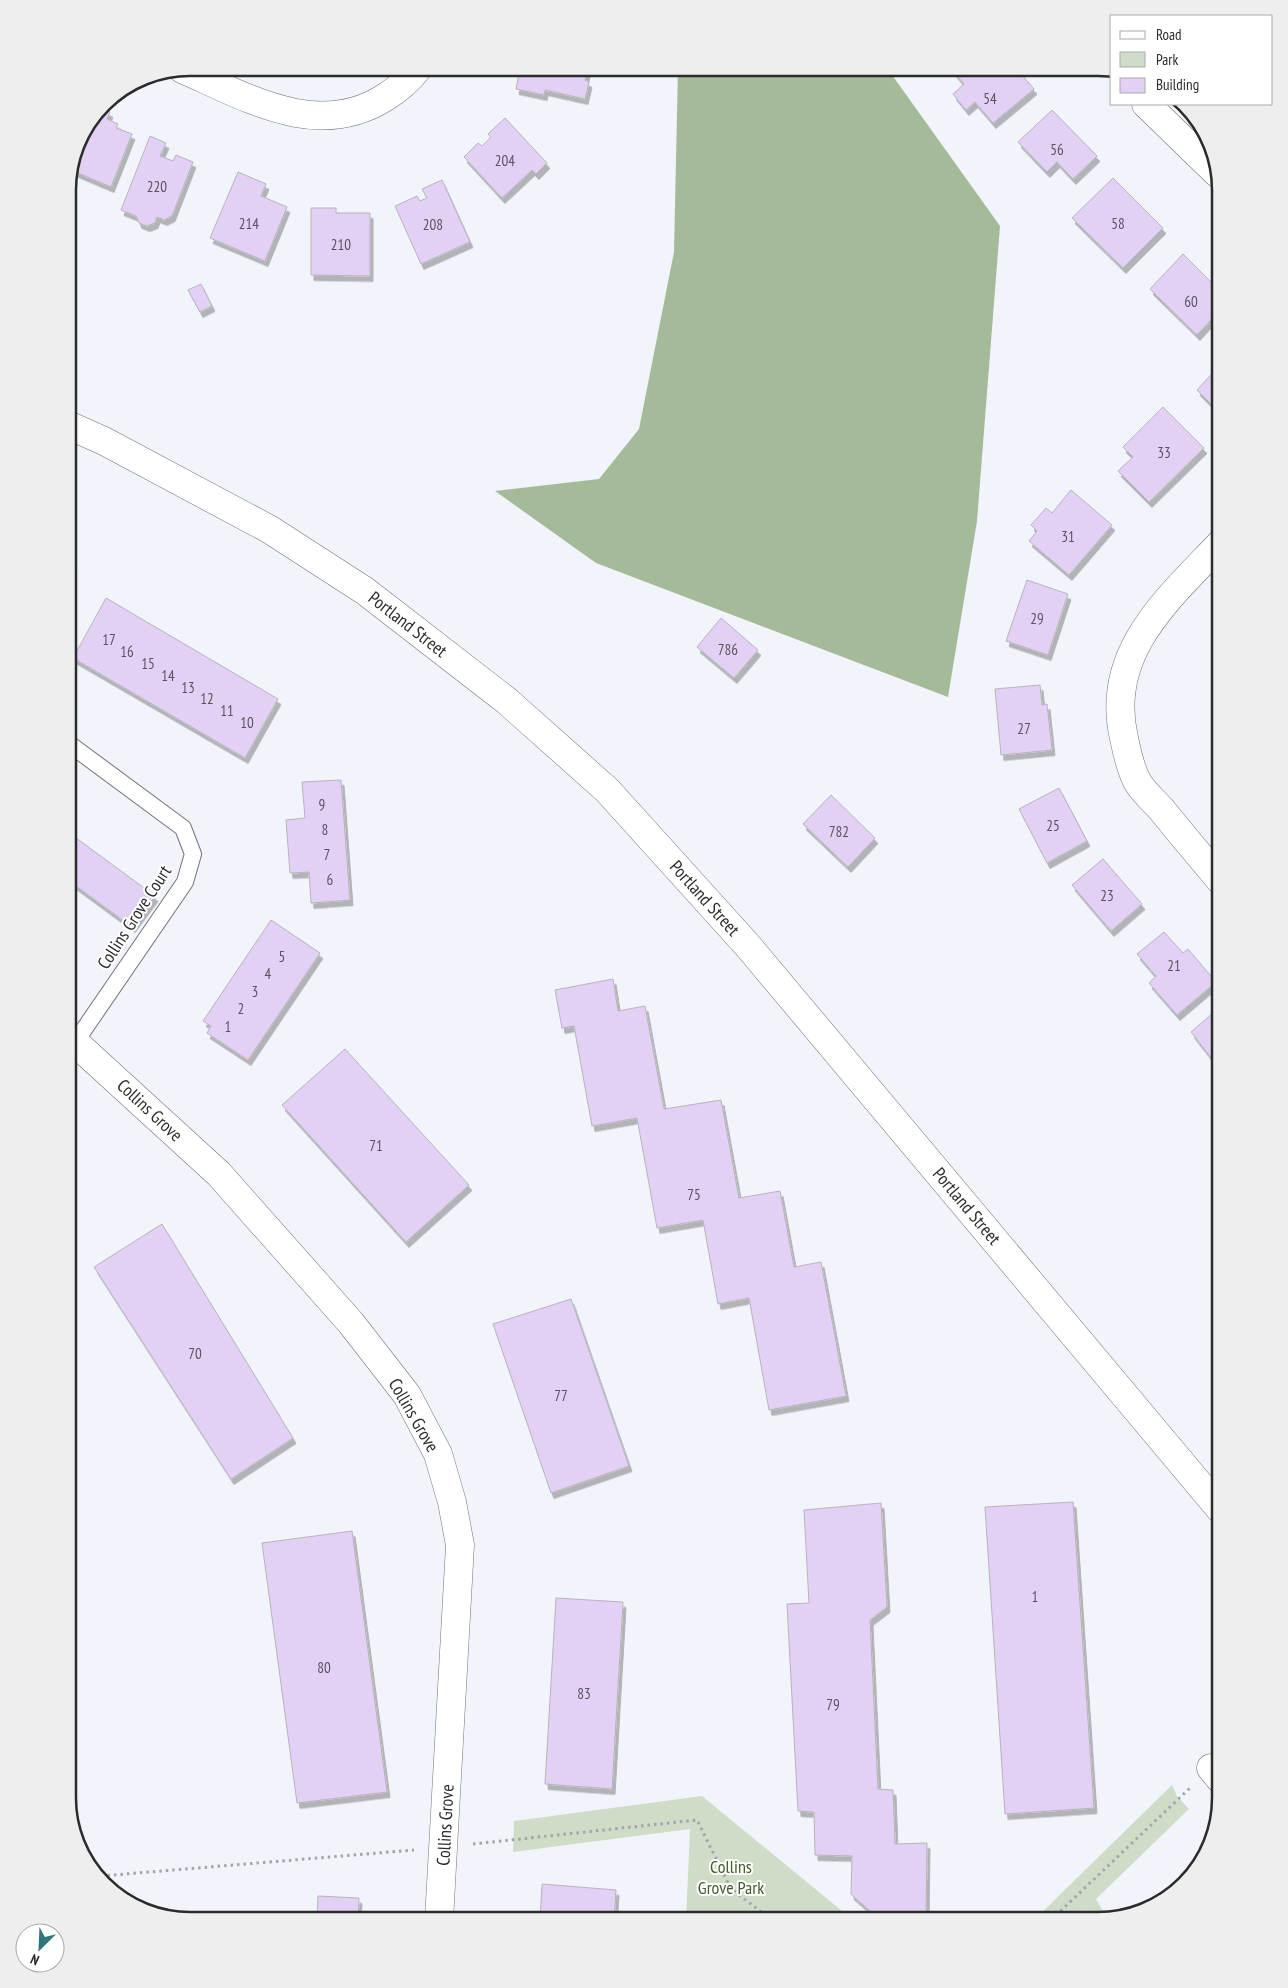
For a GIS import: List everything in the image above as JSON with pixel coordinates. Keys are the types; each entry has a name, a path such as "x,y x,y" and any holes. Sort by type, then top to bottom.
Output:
{"street":[{"path":"198,76 247,97 298,115 323,117 349,114 374,105 396,91 410,76"},
{"path":"1147,105 1209,165"},
{"name":"Portland Street","path":"76,429 104,441 269,529 365,591 507,701 607,790 748,946 1212,1499"},
{"path":"1212,552 1164,602 1141,635 1128,659 1118,707 1128,757 1138,782 1212,870"},
{"name":"Collins Grove","path":"76,1043 220,1174 351,1323 407,1395 438,1454 452,1502 460,1545 439,1912"}],"lane":[{"name":"Collins Grove Court","path":"76,749 183,828 193,854 185,882 76,1033"}],"path":[{"path":"1061,1912 1212,1777"},
{"path":"107,1876 443,1847 697,1820 731,1889 761,1912"}],"green space":[{"path":"678,76 893,76 1000,226 977,521 948,697 596,563 495,491 599,479 639,429 674,252"},
{"path":"1172,1785 1177,1796 1189,1809 1096,1899 1104,1912 1086,1912 1085,1910 1083,1912 1042,1912"},
{"name":"Collins Grove Park","path":"702,1796 843,1912 686,1912 690,1829 513,1852 514,1821"}],"building":[{"path":"518,76 586,76 585,80 589,82 585,99 545,90 544,95 516,89"},
{"path":"957,76 1023,76 1034,89 993,123 975,102 966,110 953,94 964,84"},
{"path":"1052,110 1097,156 1073,179 1057,162 1047,172 1018,142"},
{"path":"108,111 110,112 107,119 118,124 116,128 132,134 111,187 77,173 88,140 95,127"},
{"path":"505,118 547,163 536,174 532,170 502,198 464,157 478,143 482,146 491,137 488,134"},
{"path":"150,136 166,143 160,156 173,161 176,155 193,162 172,216 164,220 157,217 155,223 147,226 139,223 136,216 121,210"},
{"path":"238,172 266,184 261,196 287,207 265,261 210,238"},
{"path":"1113,178 1163,228 1123,268 1072,218"},
{"path":"442,180 470,242 421,264 395,206 417,196 420,201 427,198 422,189"},
{"path":"311,208 336,208 336,213 370,213 370,276 311,275"},
{"path":"1183,254 1212,283 1212,319 1197,335 1150,289"},
{"path":"201,284 212,306 200,312 188,290"},
{"path":"1212,374 1212,405 1197,390"},
{"path":"1163,407 1204,448 1149,502 1118,471 1133,457 1123,447"},
{"path":"1071,490 1112,525 1069,575 1029,541 1037,531 1031,525 1046,508 1052,513"},
{"path":"1027,580 1068,594 1048,655 1006,641"},
{"path":"106,598 278,699 245,758 76,660 76,653"},
{"path":"721,618 758,650 734,678 697,647"},
{"path":"1040,685 1042,705 1047,704 1052,750 1001,755 995,689"},
{"path":"341,780 350,900 311,903 309,872 290,873 286,820 305,818 302,782"},
{"path":"1059,788 1087,841 1047,863 1019,809"},
{"path":"831,795 875,838 848,867 803,824"},
{"path":"76,838 155,896 132,927 76,886"},
{"path":"1103,859 1142,904 1111,931 1072,885"},
{"path":"271,920 320,953 248,1060 207,1033 211,1026 203,1021"},
{"path":"1164,932 1183,953 1188,949 1212,977 1212,985 1177,1015 1149,983 1156,976 1137,954"},
{"path":"613,979 618,1011 645,1006 664,1109 721,1100 739,1198 780,1191 794,1267 821,1262 846,1396 769,1410 749,1298 718,1304 703,1220 657,1228 637,1118 592,1126 574,1026 562,1028 555,990"},
{"path":"1212,1014 1212,1059 1191,1032"},
{"path":"345,1049 469,1185 406,1242 282,1105"},
{"path":"162,1224 293,1438 231,1479 94,1267"},
{"path":"571,1299 629,1466 551,1493 493,1324"},
{"path":"1073,1502 1094,1808 1005,1814 985,1507"},
{"path":"881,1503 887,1607 870,1620 878,1789 893,1790 895,1844 927,1843 926,1912 871,1912 851,1894 852,1856 815,1855 814,1812 798,1811 787,1604 809,1603 804,1510"},
{"path":"352,1531 387,1792 297,1803 262,1543"},
{"path":"556,1598 623,1602 612,1789 545,1784"},
{"path":"542,1884 616,1890 615,1912 540,1912"},
{"path":"318,1896 359,1898 358,1912 317,1912"}]}
